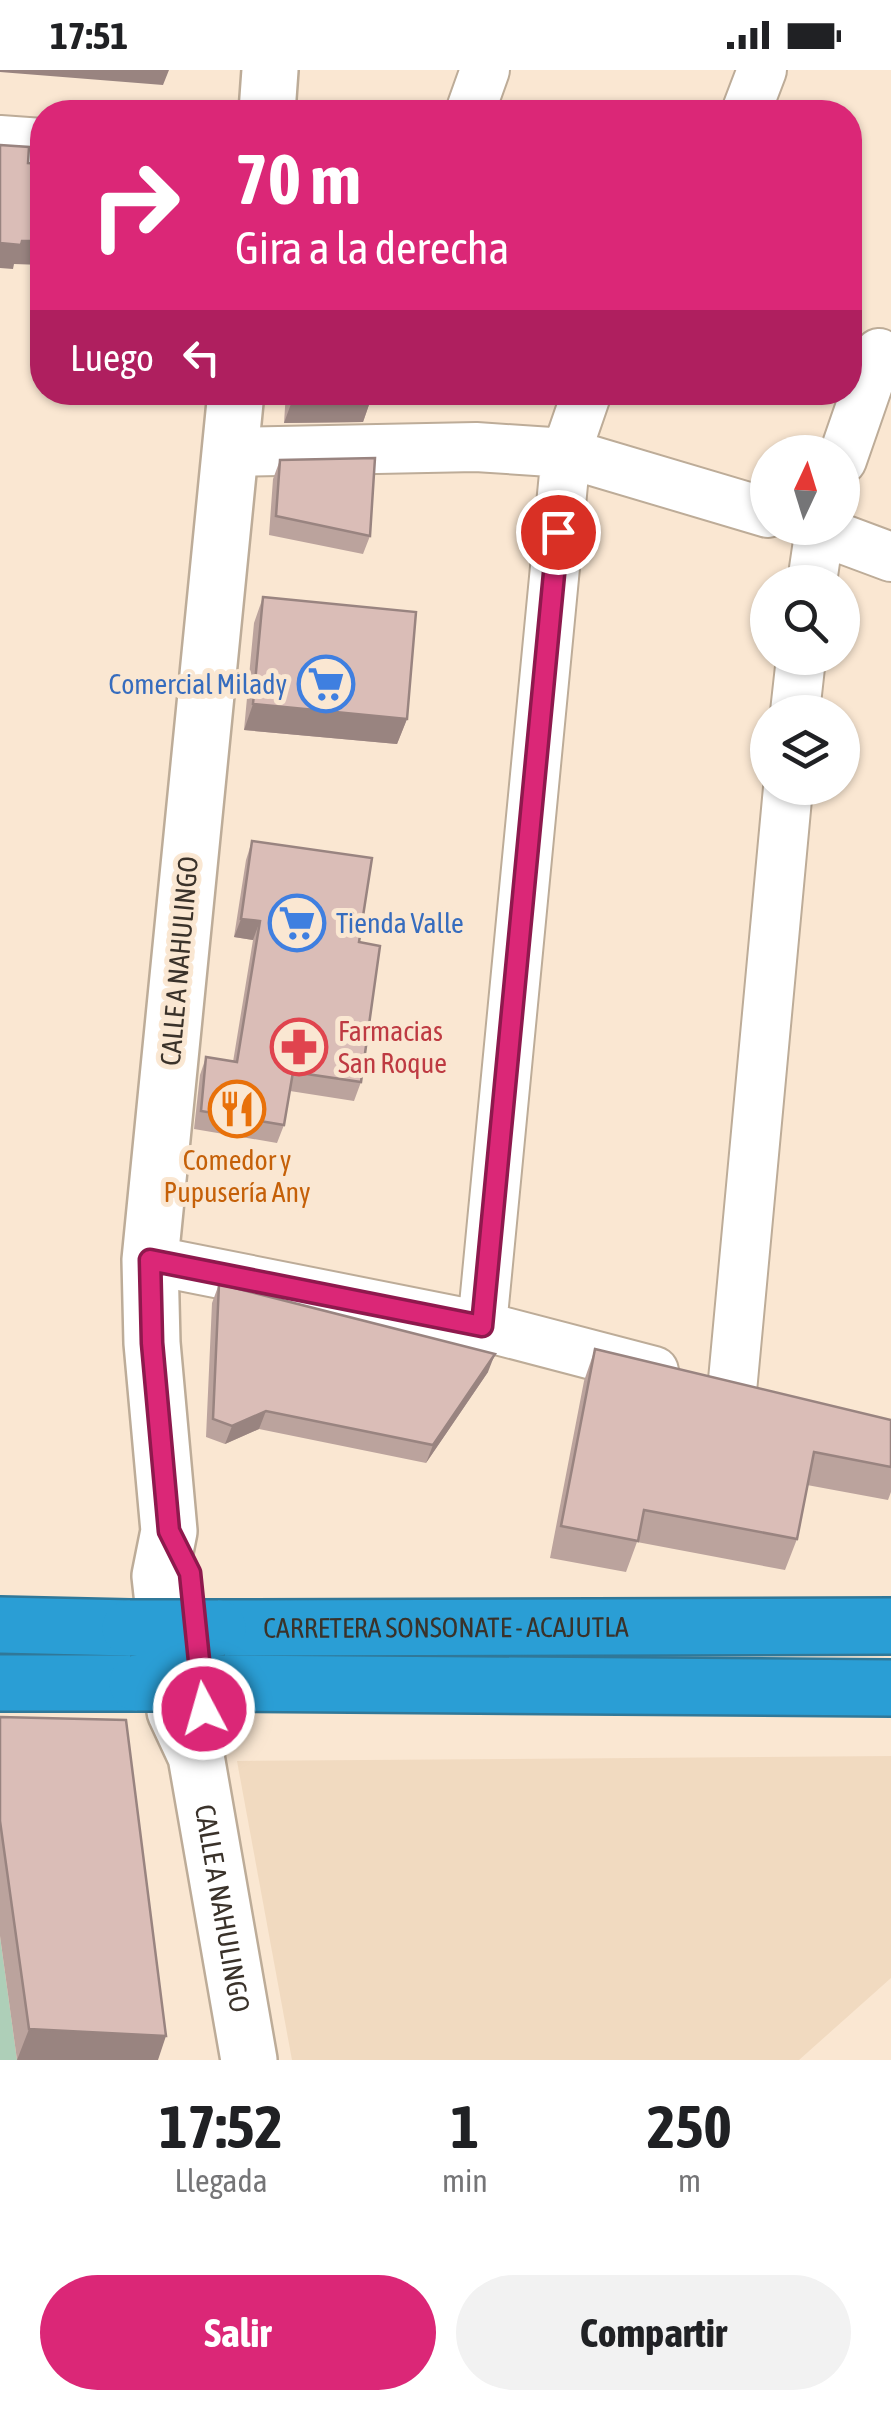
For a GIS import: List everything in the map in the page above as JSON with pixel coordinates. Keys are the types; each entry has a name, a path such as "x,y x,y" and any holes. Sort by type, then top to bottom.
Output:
{"highway":[{"name":"CARRETERA SONSONATE - ACAJUTLA","path":"0,1626 891,1626"},
{"name":"CARRETERA SONSONATE - ACAJUTLA","path":"0,1683 891,1688"}],"street":[{"path":"268,100 270,70"},
{"path":"474,100 485,70"},
{"path":"751,100 762,70"},
{"path":"0,140 30,142"},
{"path":"862,403 879,354"},
{"name":"CALLE A NAHULINGO","path":"234,405 150,1260 152,1343 169,1531 190,1573 204,1709 196,1756 249,2060"},
{"path":"482,1326 566,453 583,405"},
{"path":"851,435 861,405"},
{"path":"228,452 476,447 566,453 750,508"},
{"path":"860,545 891,557"},
{"path":"150,1260 482,1326 749,1395 787,805"}],"shaded area":[{"path":"891,1756 891,1978 799,2060 292,2060 237,1761"}],"green space":[{"path":"0,1936 17,2060 0,2060"}],"building":[{"path":"0,145 29,147 30,241 22,241 21,245 0,243"},
{"path":"375,458 370,536 276,516 280,460"},
{"name":"Comercial Milady","path":"263,597 416,612 407,719 253,704"},
{"path":"252,841 372,858 359,942 380,946 361,1082 293,1072 284,1125 201,1111 206,1057 237,1062 260,921 241,919"},
{"path":"219,1284 495,1354 433,1445 266,1411 232,1426 213,1419"},
{"path":"595,1349 891,1420 891,1467 814,1452 797,1539 644,1510 638,1541 561,1526"},
{"path":"0,1717 126,1720 166,2036 29,2029 0,1821"}],"place":[{"name":"Comercial Milady","path":"326,684"},
{"name":"Tienda Valle","path":"297,923"},
{"name":"Farmacias San Roque","path":"299,1047"},
{"name":"Comedor y Pupusería Any","path":"237,1109"}],"route":[{"path":"204,1709 190,1573 169,1531 152,1343 150,1260 482,1326 558,532"}]}
